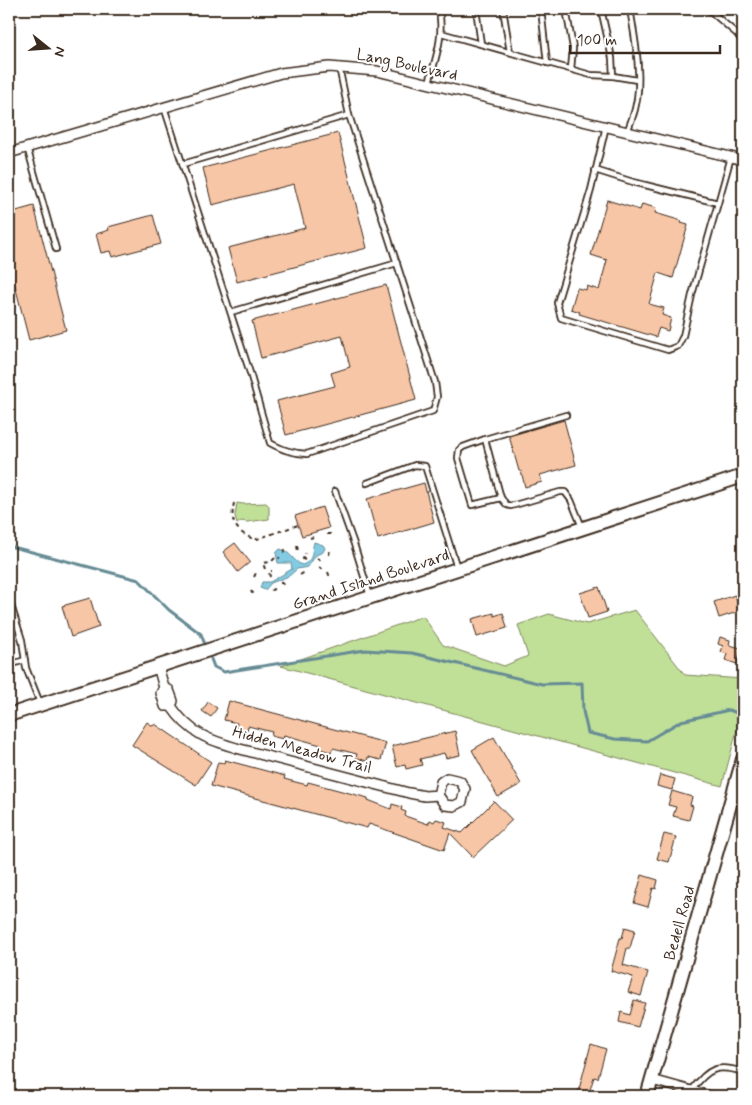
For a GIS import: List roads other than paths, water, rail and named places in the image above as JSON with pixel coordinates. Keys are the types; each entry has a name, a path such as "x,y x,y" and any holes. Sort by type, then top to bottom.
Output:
{"main road":[{"name":"Grand Island Boulevard","path":"9,715 743,476"},
{"name":"Bedell Road","path":"647,1096 743,759"}],"street":[{"name":"Lang Boulevard","path":"9,153 281,73 305,69 339,68 377,71 743,160"},
{"name":"Hidden Meadow Trail","path":"158,666 164,688 161,692 166,706 171,706 179,717 196,732 215,742 410,793 425,796 438,795"},
{"path":"652,1080 710,1096"}],"lane":[{"path":"429,84 441,40 438,9"},
{"path":"476,9 481,44"},
{"path":"503,9 510,52"},
{"path":"540,9 547,63"},
{"path":"566,9 572,48 572,70"},
{"path":"601,9 612,58 613,76"},
{"path":"627,132 636,108 637,80 637,56 630,9"},
{"path":"708,9 737,34 743,42"},
{"path":"441,33 590,75 637,80"},
{"path":"164,107 231,312 270,443 284,451 307,454 433,411 437,397 435,382 349,115 339,68"},
{"path":"183,164 349,115"},
{"path":"606,126 596,170 557,303 561,318 668,350 678,346 683,336 731,157"},
{"path":"27,147 56,249"},
{"path":"596,170 633,182 718,202"},
{"path":"231,312 397,263"},
{"path":"501,498 472,505 458,458 459,450 485,439 566,415"},
{"path":"485,439 501,498 507,505 511,506 565,492 571,500 582,528"},
{"path":"367,483 415,465 425,466 458,569"},
{"path":"335,491 370,597"},
{"path":"9,598 22,640 26,668 40,704"},
{"path":"9,665 25,660"},
{"path":"692,1091 702,1076 710,1070 730,1068 743,1072"}],"water":[{"path":"314,542 323,545 325,548 323,552 316,555 308,567 297,569 289,576 271,583 265,590 260,588 262,582 270,582 292,569 291,563 278,563 276,553 280,549 287,552 302,565 309,561"}],"waterway":[{"path":"9,546 139,580 169,610 201,634 204,642"},
{"path":"211,659 214,667 224,672 365,650 412,653 542,684 582,683 583,711 588,733 615,739 647,741 681,721 729,710 740,714"}]}
